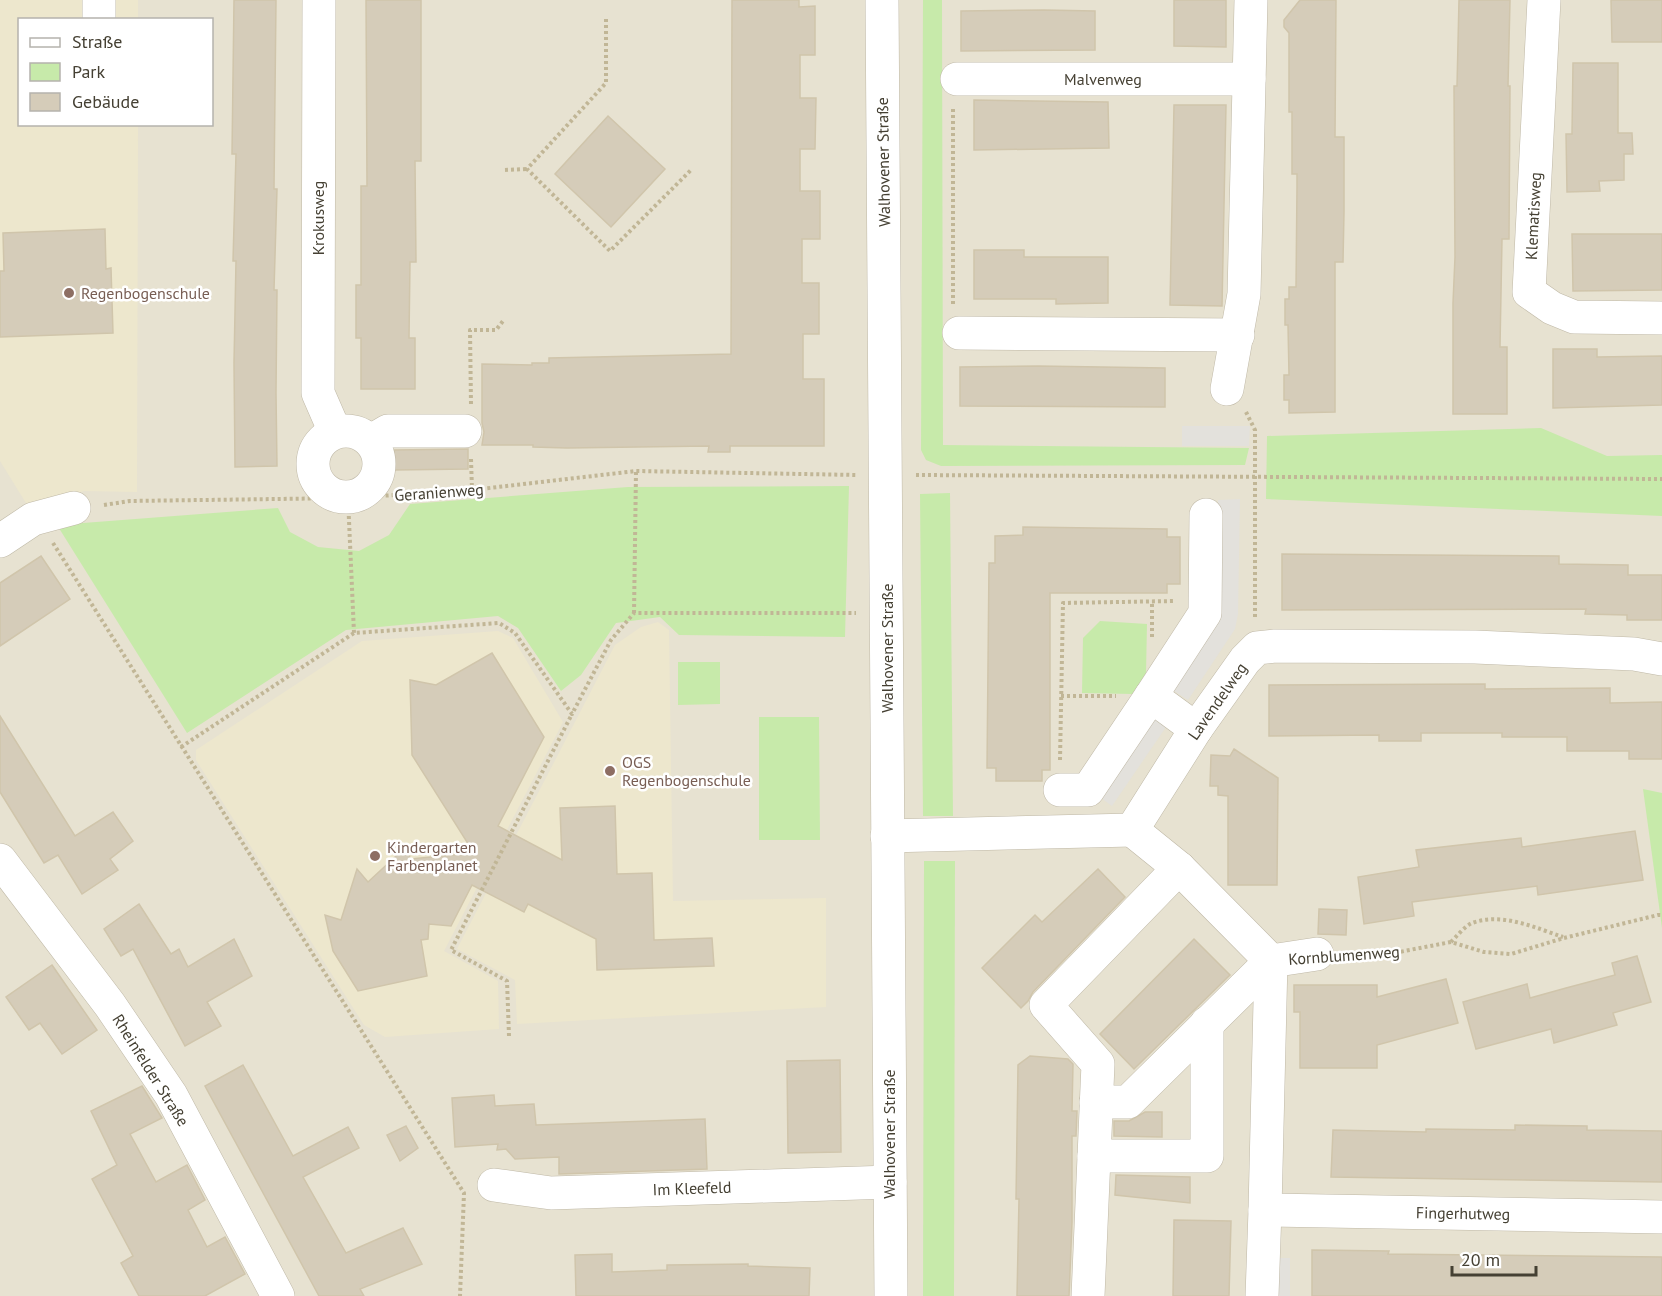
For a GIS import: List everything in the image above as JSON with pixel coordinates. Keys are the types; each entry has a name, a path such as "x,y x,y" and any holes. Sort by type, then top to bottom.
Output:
{"street":[{"path":"99,0 99,18"},
{"name":"Krokusweg","path":"319,0 318,393 335,432"},
{"name":"Walhovener Straße","path":"882,0 891,1296"},
{"path":"1227,388 1244,294 1251,0"},
{"name":"Klematisweg","path":"1545,0 1529,292 1552,308 1574,317 1662,318"},
{"name":"Malvenweg","path":"957,79 1249,79"},
{"path":"958,333 1238,335"},
{"path":"371,441 388,431 469,432"},
{"path":"335,432 354,432 371,441 380,461 375,482 359,496 348,498 328,493 314,476 312,466 318,445 335,432"},
{"path":"0,541 33,519 74,508"},
{"path":"1060,790 1088,790 1205,613 1206,515"},
{"name":"Lavendelweg","path":"1132,830 1196,729 1245,660 1257,648 1275,646 1474,647 1634,654 1662,659"},
{"path":"1151,696 1196,729"},
{"path":"887,836 1132,830 1179,868 1271,961 1262,1296"},
{"name":"Rheinfelder Straße","path":"0,860 110,1005 171,1095 278,1296"},
{"path":"1088,1296 1098,1064 1046,1005 1179,868"},
{"name":"Kornblumenweg","path":"1271,961 1317,954"},
{"path":"1096,1102 1128,1102 1271,961"},
{"path":"1094,1156 1207,1156 1207,1023"},
{"name":"Im Kleefeld","path":"495,1185 551,1193 890,1182"},
{"name":"Fingerhutweg","path":"1265,1210 1662,1217"}],"path":[{"path":"505,170 527,169 606,83 606,19"},
{"path":"957,79 953,98 953,321 958,333"},
{"path":"527,169 610,251 692,170"},
{"path":"472,490 469,432 470,330 496,330 503,321"},
{"path":"1227,388 1246,411 1255,430 1257,648"},
{"name":"Geranienweg","path":"74,508 130,501 348,498 472,490 636,471 886,475 1662,479"},
{"path":"509,1036 507,981 451,950 611,640 634,613 636,471"},
{"path":"348,498 354,633"},
{"path":"33,519 52,542 464,1193 460,1296"},
{"path":"1060,790 1063,603 1205,601"},
{"path":"634,613 887,612"},
{"path":"181,747 354,633 499,623 515,633 572,714"},
{"name":"Kornblumenweg","path":"1317,954 1394,953 1451,942 1484,952 1511,954 1564,938 1662,915"},
{"name":"Kornblumenweg","path":"1451,942 1470,924 1489,920 1515,922 1564,938"}],"shaded area":[{"path":"0,0 1662,0 1662,1296 0,1296"},
{"name":"Regenbogenschule","path":"0,0 138,0 138,18 18,18 18,126 138,126 137,492 84,491 29,508 0,461"},
{"path":"1182,426 1250,426 1249,446 1182,446"},
{"path":"1240,499 1238,614 1235,629 1188,700 1168,687 1217,613 1218,500"},
{"name":"OGS Regenbogenschule","path":"658,622 669,630 673,901 826,898 826,1007 517,1024 515,980 457,949 615,645 641,627"},
{"name":"Kindergarten Farbenplanet","path":"498,631 513,638 563,722 444,951 498,981 499,1029 385,1037 364,1025 196,760 196,750 362,641"},
{"path":"1150,716 1166,727 1112,806 1097,795"},
{"path":"1271,1258 1290,1258 1290,1296 1270,1296"}],"green space":[{"path":"923,0 942,0 943,445 1249,448 1245,465 941,466 926,460 921,450"},
{"path":"1541,428 1607,456 1662,455 1662,516 1266,499 1267,436"},
{"path":"849,486 845,637 679,635 660,617 616,623 581,675 561,691 518,628 498,616 346,630 187,733 57,525 278,508 290,532 318,547 359,551 389,535 410,504 628,487"},
{"path":"950,493 953,816 923,816 920,494"},
{"path":"1100,621 1147,624 1146,673 1133,694 1082,693 1083,638"},
{"path":"678,662 720,662 720,704 678,705"},
{"path":"759,717 819,717 820,840 759,840"},
{"path":"1643,789 1662,793 1662,928"},
{"path":"924,861 955,861 954,1296 923,1296"}],"building":[{"path":"234,0 276,0 274,189 277,189 274,290 277,290 277,466 235,467 236,261 233,261 236,154 232,154"},
{"path":"366,0 421,0 421,161 415,161 416,262 410,262 409,338 415,338 415,389 361,389 361,338 356,338 356,285 361,285 361,186 367,186"},
{"path":"732,0 799,0 799,7 815,6 815,55 800,55 800,98 816,98 815,149 800,149 800,191 820,191 820,239 802,239 802,283 819,283 819,334 803,334 803,379 824,379 824,446 730,446 730,452 708,452 709,446 567,448 482,445 484,432 482,364 532,365 532,363 549,363 549,358 731,354"},
{"path":"1174,0 1226,0 1226,47 1174,46"},
{"path":"1300,0 1336,0 1335,137 1344,137 1344,212 1343,262 1335,262 1335,412 1289,413 1289,400 1284,400 1284,375 1289,375 1285,299 1289,299 1289,287 1296,287 1297,174 1292,174 1289,33 1284,27 1284,20"},
{"path":"1459,0 1510,0 1509,239 1502,239 1500,347 1507,347 1507,414 1453,414 1454,86 1457,86"},
{"path":"1611,0 1662,0 1662,42 1612,42"},
{"path":"961,11 1095,11 1095,50 961,51"},
{"path":"1573,63 1618,63 1618,133 1632,133 1633,154 1624,154 1624,180 1599,181 1600,191 1567,192 1566,134 1572,134"},
{"path":"974,100 1108,102 1109,148 974,150"},
{"path":"1174,105 1226,105 1222,306 1170,305"},
{"path":"608,116 665,169 611,227 555,174"},
{"path":"105,229 106,269 111,268 113,333 0,337 0,271 4,271 3,233"},
{"path":"1572,234 1662,234 1662,290 1573,291"},
{"path":"974,250 1024,250 1024,257 1108,257 1108,303 1056,304 1056,299 974,299"},
{"path":"1553,349 1597,349 1597,357 1662,356 1662,405 1553,408"},
{"path":"960,367 1165,368 1165,407 960,406"},
{"path":"468,449 468,469 395,470 394,450"},
{"path":"1023,527 1167,529 1167,537 1180,537 1180,584 1167,584 1167,593 1050,593 1050,770 1042,770 1042,781 996,781 996,768 987,768 989,563 995,563 995,536 1023,535"},
{"path":"1282,554 1559,556 1559,564 1628,565 1628,575 1662,575 1662,620 1627,620 1627,615 1585,614 1586,609 1282,610"},
{"path":"41,556 70,599 0,646 0,583"},
{"path":"492,653 544,737 498,826 562,860 560,808 615,806 617,874 652,873 654,940 712,938 714,966 597,970 596,939 528,904 524,912 472,885 451,926 429,924 428,939 421,940 427,976 358,991 333,951 325,915 341,920 357,869 368,882 408,845 410,859 474,853 412,755 410,680 436,685"},
{"path":"1485,684 1485,689 1610,688 1610,703 1662,702 1662,759 1629,759 1629,751 1567,751 1567,737 1502,737 1502,733 1421,733 1421,741 1379,741 1379,735 1269,736 1269,685"},
{"path":"0,716 75,836 113,812 133,841 110,859 118,870 82,894 58,855 44,863 0,792"},
{"path":"1234,749 1278,778 1277,885 1228,885 1228,796 1218,795 1218,786 1210,786 1211,755 1230,756"},
{"path":"1635,831 1643,880 1538,895 1537,886 1412,902 1414,916 1364,924 1358,877 1419,867 1416,850 1521,838 1522,847"},
{"path":"1098,869 1125,897 1033,992 1021,1008 982,968 1035,915 1042,922"},
{"path":"139,904 171,954 179,949 188,967 234,939 252,976 207,1002 221,1026 185,1046 133,949 121,956 104,929"},
{"path":"1319,909 1347,910 1346,935 1318,934"},
{"path":"1194,939 1230,975 1134,1069 1100,1034"},
{"path":"1637,956 1651,1002 1613,1013 1617,1025 1554,1043 1551,1029 1476,1049 1463,1002 1527,984 1530,998 1615,975 1612,963"},
{"path":"52,965 97,1030 62,1054 40,1023 29,1030 6,997"},
{"path":"1446,979 1458,1023 1377,1045 1377,1068 1300,1068 1300,1012 1294,1012 1294,985 1377,985 1377,997"},
{"path":"1030,1056 1068,1059 1073,1064 1072,1111 1077,1111 1076,1136 1072,1136 1069,1296 1017,1296 1018,1065"},
{"path":"840,1060 841,1152 788,1153 787,1061"},
{"path":"243,1065 293,1156 348,1127 359,1148 303,1177 346,1253 403,1228 422,1264 360,1289 364,1296 319,1296 205,1086"},
{"path":"142,1086 162,1118 130,1134 156,1182 187,1165 205,1200 188,1210 207,1247 225,1237 245,1274 205,1296 139,1296 121,1263 133,1256 92,1179 117,1165 91,1111"},
{"path":"494,1095 495,1106 534,1104 536,1125 705,1119 707,1169 559,1174 559,1157 515,1159 506,1149 497,1150 498,1144 455,1147 452,1098"},
{"path":"1145,1112 1162,1112 1162,1137 1114,1136 1114,1121 1129,1121"},
{"path":"1515,1125 1587,1126 1587,1130 1662,1131 1662,1182 1331,1177 1333,1130 1426,1132 1426,1129 1515,1130"},
{"path":"406,1126 418,1148 400,1161 387,1135"},
{"path":"1116,1175 1190,1177 1190,1203 1115,1195"},
{"path":"1174,1220 1231,1221 1229,1296 1173,1296"},
{"path":"1312,1250 1389,1251 1388,1254 1662,1257 1662,1296 1312,1296"},
{"path":"612,1254 612,1272 667,1270 667,1265 748,1264 748,1266 810,1268 809,1296 576,1296 575,1255"}],"place":[{"name":"Regenbogenschule","path":"69,293"},
{"name":"OGS Regenbogenschule","path":"610,771"},
{"name":"Kindergarten Farbenplanet","path":"375,856"}]}
